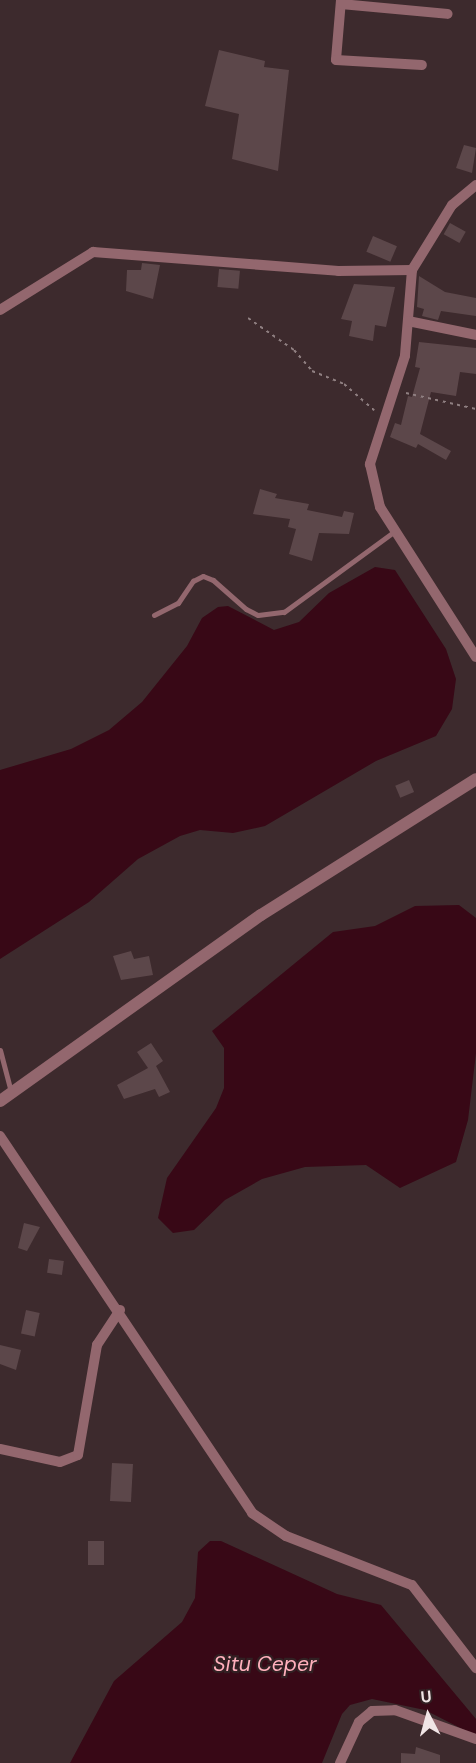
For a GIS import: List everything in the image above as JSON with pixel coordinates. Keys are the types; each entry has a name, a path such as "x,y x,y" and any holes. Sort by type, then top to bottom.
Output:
{"street":[{"path":"422,65 336,60 341,2 448,14"},
{"path":"476,186 452,205 412,270 405,356 384,417 370,480 396,530 476,657"},
{"path":"0,310 93,252 338,271 412,270"},
{"path":"408,321 476,335"},
{"path":"0,1101 261,915 476,778"},
{"path":"0,1136 261,1521 412,1585 476,1668"},
{"path":"0,1449 60,1462 78,1455 95,1354 120,1310"},
{"path":"340,1763 358,1722 384,1709 427,1719 476,1739"}],"lane":[{"path":"154,615 178,603 193,581 202,576 213,580 246,609 258,615 284,612 396,530"},
{"path":"0,1050 11,1093"}],"path":[{"path":"248,318 294,350 312,371 344,384 384,417"},
{"path":"394,390 476,409"}],"water":[{"path":"375,567 395,570 446,649 456,679 452,709 436,736 376,761 265,826 233,833 200,830 180,836 138,859 89,902 0,959 0,770 71,749 109,730 142,702 187,646 202,618 218,607 228,606 274,630 299,622 329,593"},
{"path":"459,905 476,918 476,1053 468,1120 456,1162 400,1188 366,1165 305,1167 262,1179 225,1200 194,1230 173,1233 158,1218 167,1178 216,1108 224,1088 224,1048 212,1031 333,932 375,926 415,906"},
{"name":"Situ Ceper","path":"210,1541 221,1541 337,1594 381,1605 476,1719 476,1736 425,1710 372,1699 350,1705 342,1714 322,1763 70,1763 114,1681 182,1622 195,1598 198,1552"}],"building":[{"path":"219,50 265,61 264,67 289,70 278,171 232,159 239,114 205,106"},
{"path":"464,145 476,148 472,173 456,168"},
{"path":"450,223 466,232 459,243 444,234"},
{"path":"373,236 397,246 390,262 366,252"},
{"path":"142,263 160,265 153,299 126,291 127,270 141,270"},
{"path":"219,269 240,271 238,289 217,287"},
{"path":"419,276 445,292 476,298 476,316 441,311 438,320 422,316 424,309 417,307"},
{"path":"354,284 395,287 386,327 375,325 373,341 349,336 352,321 341,319"},
{"path":"419,342 476,348 476,374 460,372 456,396 431,392 420,434 451,451 446,460 418,444 416,448 390,437 395,423 401,425 408,396 412,397 420,368 415,367"},
{"path":"260,489 277,494 275,498 309,504 307,510 342,517 344,511 354,513 349,534 319,533 312,561 289,554 296,529 288,527 290,519 253,514"},
{"path":"409,780 414,792 400,798 395,786"},
{"path":"131,951 134,959 149,956 153,975 121,980 113,956"},
{"path":"151,1043 163,1061 156,1066 170,1092 159,1097 155,1089 124,1099 117,1085 148,1068 137,1052"},
{"path":"24,1223 40,1227 27,1251 18,1248"},
{"path":"49,1259 64,1261 62,1275 47,1273"},
{"path":"26,1310 40,1313 35,1336 21,1333"},
{"path":"0,1345 21,1350 16,1370 0,1364"},
{"path":"112,1463 133,1464 131,1502 110,1501"},
{"path":"88,1541 104,1541 104,1565 88,1565"},
{"path":"416,1747 440,1755 440,1763 401,1763 401,1753 415,1754"}]}
